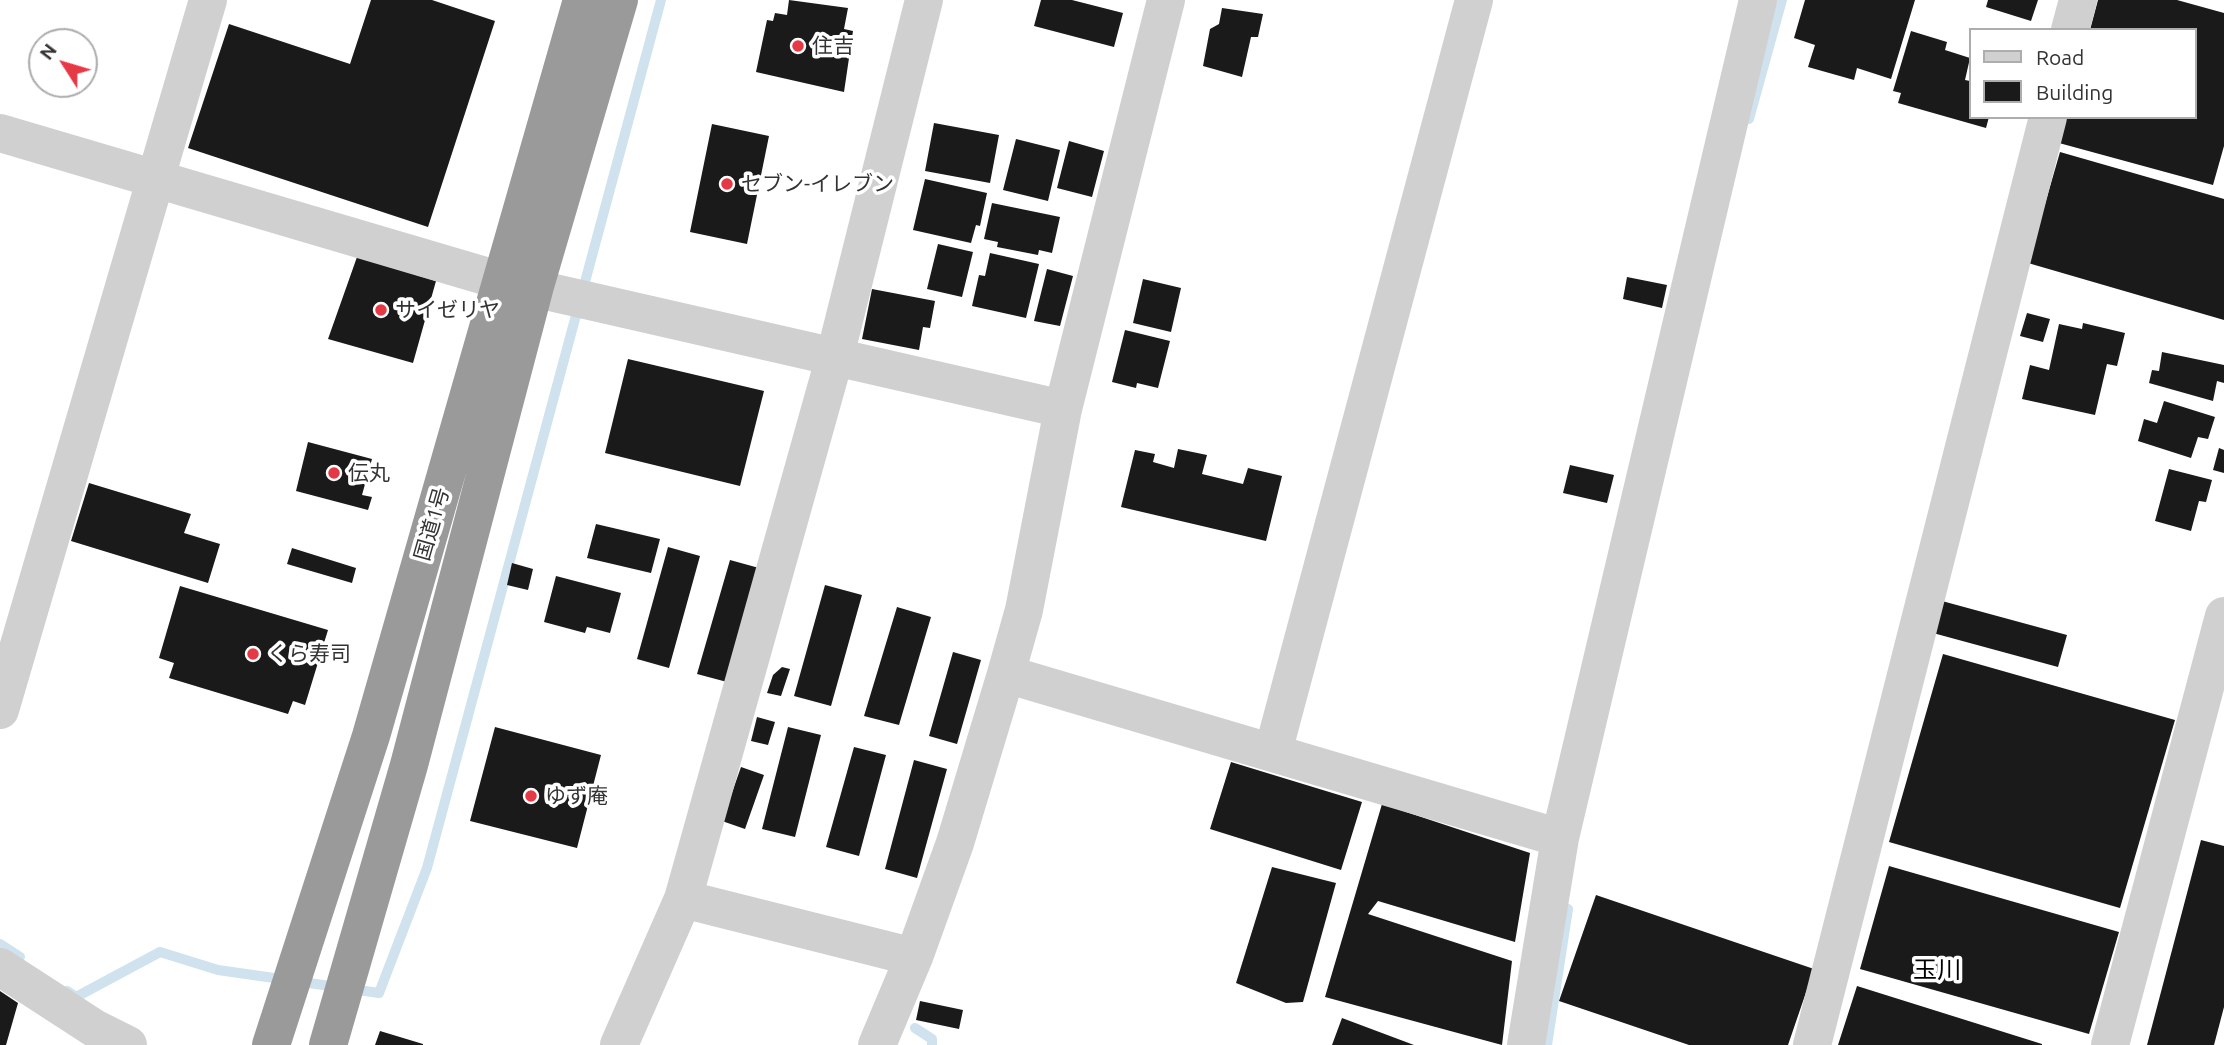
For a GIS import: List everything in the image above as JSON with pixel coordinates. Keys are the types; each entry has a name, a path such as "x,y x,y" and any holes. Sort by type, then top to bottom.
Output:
{"highway":[{"name":"国道1号","path":"328,1045 409,765 582,0"},
{"name":"国道1号","path":"271,1045 519,284 619,0"}],"street":[{"path":"0,710 208,0"},
{"path":"619,1045 683,900 835,356 925,0"},
{"path":"877,1045 914,957 955,843 1024,610 1063,409 1166,0"},
{"path":"1273,752 1474,0"},
{"path":"1526,1045 1560,838 1758,0"},
{"path":"2071,28 2078,0"},
{"path":"1812,1045 2047,119"},
{"path":"0,133 519,284 1063,409"},
{"path":"2110,1045 2224,616"},
{"path":"1006,674 1560,838"},
{"path":"683,900 914,957"},
{"path":"0,967 94,1028 128,1045"}],"building":[{"path":"371,0 432,0 495,21 428,227 188,148 229,24 350,64"},
{"path":"789,0 848,8 844,29 853,31 844,92 756,72 767,20 773,21 775,13 787,15"},
{"path":"1041,0 1072,0 1123,13 1114,47 1034,26"},
{"path":"1805,0 1915,0 1891,79 1857,68 1854,80 1808,67 1815,45 1794,38"},
{"path":"1988,0 2038,0 2031,21 1986,7"},
{"path":"2098,0 2177,0 2224,13 2224,146 2213,185 2059,143 2065,119 2196,119 2196,28 2091,28"},
{"path":"1222,8 1263,14 1258,37 1251,37 1242,77 1203,66 1210,29 1219,24"},
{"path":"1911,31 1947,42 1945,50 1968,57 1965,80 1968,81 1968,119 1988,119 1986,128 1898,103 1901,93 1893,91"},
{"path":"934,123 999,135 990,183 925,171"},
{"path":"712,124 769,136 747,244 690,232"},
{"path":"1016,139 1060,150 1048,201 1003,190"},
{"path":"1069,141 1104,151 1092,197 1057,188"},
{"path":"2060,152 2224,199 2224,320 2028,263"},
{"path":"925,179 987,193 980,226 976,225 971,243 913,230"},
{"path":"992,203 1060,217 1052,253 1039,250 1038,255 997,247 998,242 984,239"},
{"path":"938,244 973,252 962,297 927,289"},
{"path":"990,253 1039,264 1026,318 972,306 979,275 985,276"},
{"path":"357,257 436,281 413,363 328,339"},
{"path":"1047,269 1073,276 1060,326 1034,321"},
{"path":"1627,277 1667,285 1662,308 1623,299"},
{"path":"1143,279 1181,288 1171,332 1133,323"},
{"path":"872,289 935,301 930,328 923,327 919,350 862,339"},
{"path":"2027,313 2050,319 2043,342 2020,336"},
{"path":"2083,323 2125,333 2117,366 2107,364 2095,415 2022,399 2030,365 2049,370 2059,324 2082,329"},
{"path":"1125,330 1170,341 1158,388 1137,383 1136,388 1112,382"},
{"path":"2162,352 2224,365 2224,383 2217,381 2213,401 2149,383 2152,370 2159,371"},
{"path":"628,359 764,391 740,486 605,453"},
{"path":"2164,401 2215,417 2208,439 2198,437 2191,458 2138,441 2144,419 2157,423"},
{"path":"308,442 372,459 362,495 372,497 368,510 296,491"},
{"path":"2219,448 2224,450 2224,473 2213,470"},
{"path":"1178,449 1207,455 1202,474 1243,484 1248,468 1282,476 1266,541 1121,507 1135,450 1155,454 1153,462 1174,468"},
{"path":"1570,465 1614,475 1607,503 1563,493"},
{"path":"2169,469 2212,480 2206,502 2199,501 2191,531 2155,521"},
{"path":"89,483 191,514 184,533 220,544 208,583 71,541"},
{"path":"596,524 660,539 651,573 587,558"},
{"path":"668,547 700,556 669,668 637,659"},
{"path":"292,548 356,568 352,583 287,564"},
{"path":"730,560 759,568 727,682 697,674"},
{"path":"512,563 533,569 528,590 507,585"},
{"path":"556,576 621,593 610,633 587,627 585,633 544,622"},
{"path":"825,585 862,595 831,706 794,696"},
{"path":"180,586 328,630 305,705 293,701 288,714 169,678 174,663 159,658"},
{"path":"1942,601 2067,635 2058,667 1933,633"},
{"path":"897,607 931,617 899,725 864,716"},
{"path":"953,652 981,660 957,744 929,736"},
{"path":"1943,654 2175,720 2120,908 1889,842"},
{"path":"782,667 790,669 781,696 767,693 773,675"},
{"path":"757,717 775,722 768,745 751,741"},
{"path":"495,727 601,755 577,848 470,821"},
{"path":"788,727 821,735 795,837 762,829"},
{"path":"854,747 886,755 859,856 826,847"},
{"path":"914,760 947,769 917,878 885,869"},
{"path":"1231,762 1362,802 1341,870 1210,829"},
{"path":"741,767 764,775 745,829 722,821"},
{"path":"1382,804 1530,853 1515,942 1378,901 1368,914 1512,961 1502,1045 1325,997"},
{"path":"2201,840 2224,846 2224,1007 2214,1045 2147,1045"},
{"path":"1889,866 2119,932 2089,1034 1860,969"},
{"path":"1272,867 1336,883 1303,1002 1286,1003 1236,983"},
{"path":"1596,895 1814,969 1788,1045 1689,1045 1559,1001"},
{"path":"1857,986 2042,1044 2042,1045 1838,1045"},
{"path":"0,991 18,1003 6,1045 0,1045"},
{"path":"920,1001 963,1010 959,1029 916,1020"},
{"path":"1342,1018 1414,1045 1332,1045"},
{"path":"380,1031 423,1044 423,1045 375,1045"}],"waterway":[{"path":"67,991 76,997 160,952 218,970 379,993 427,868 661,0"},
{"path":"1749,119 1782,0"},
{"path":"1547,1045 1568,909"},
{"path":"0,944 20,957"},
{"path":"915,1028 932,1039 932,1045"}],"place":[{"name":"住吉","path":"798,46"},
{"name":"セブン-イレブン","path":"727,184"},
{"name":"サイゼリヤ","path":"381,310"},
{"name":"伝丸","path":"334,473"},
{"name":"くら寿司","path":"253,654"},
{"name":"ゆず庵","path":"531,796"}],"district":[{"name":"玉川","path":"1937,970"}]}
